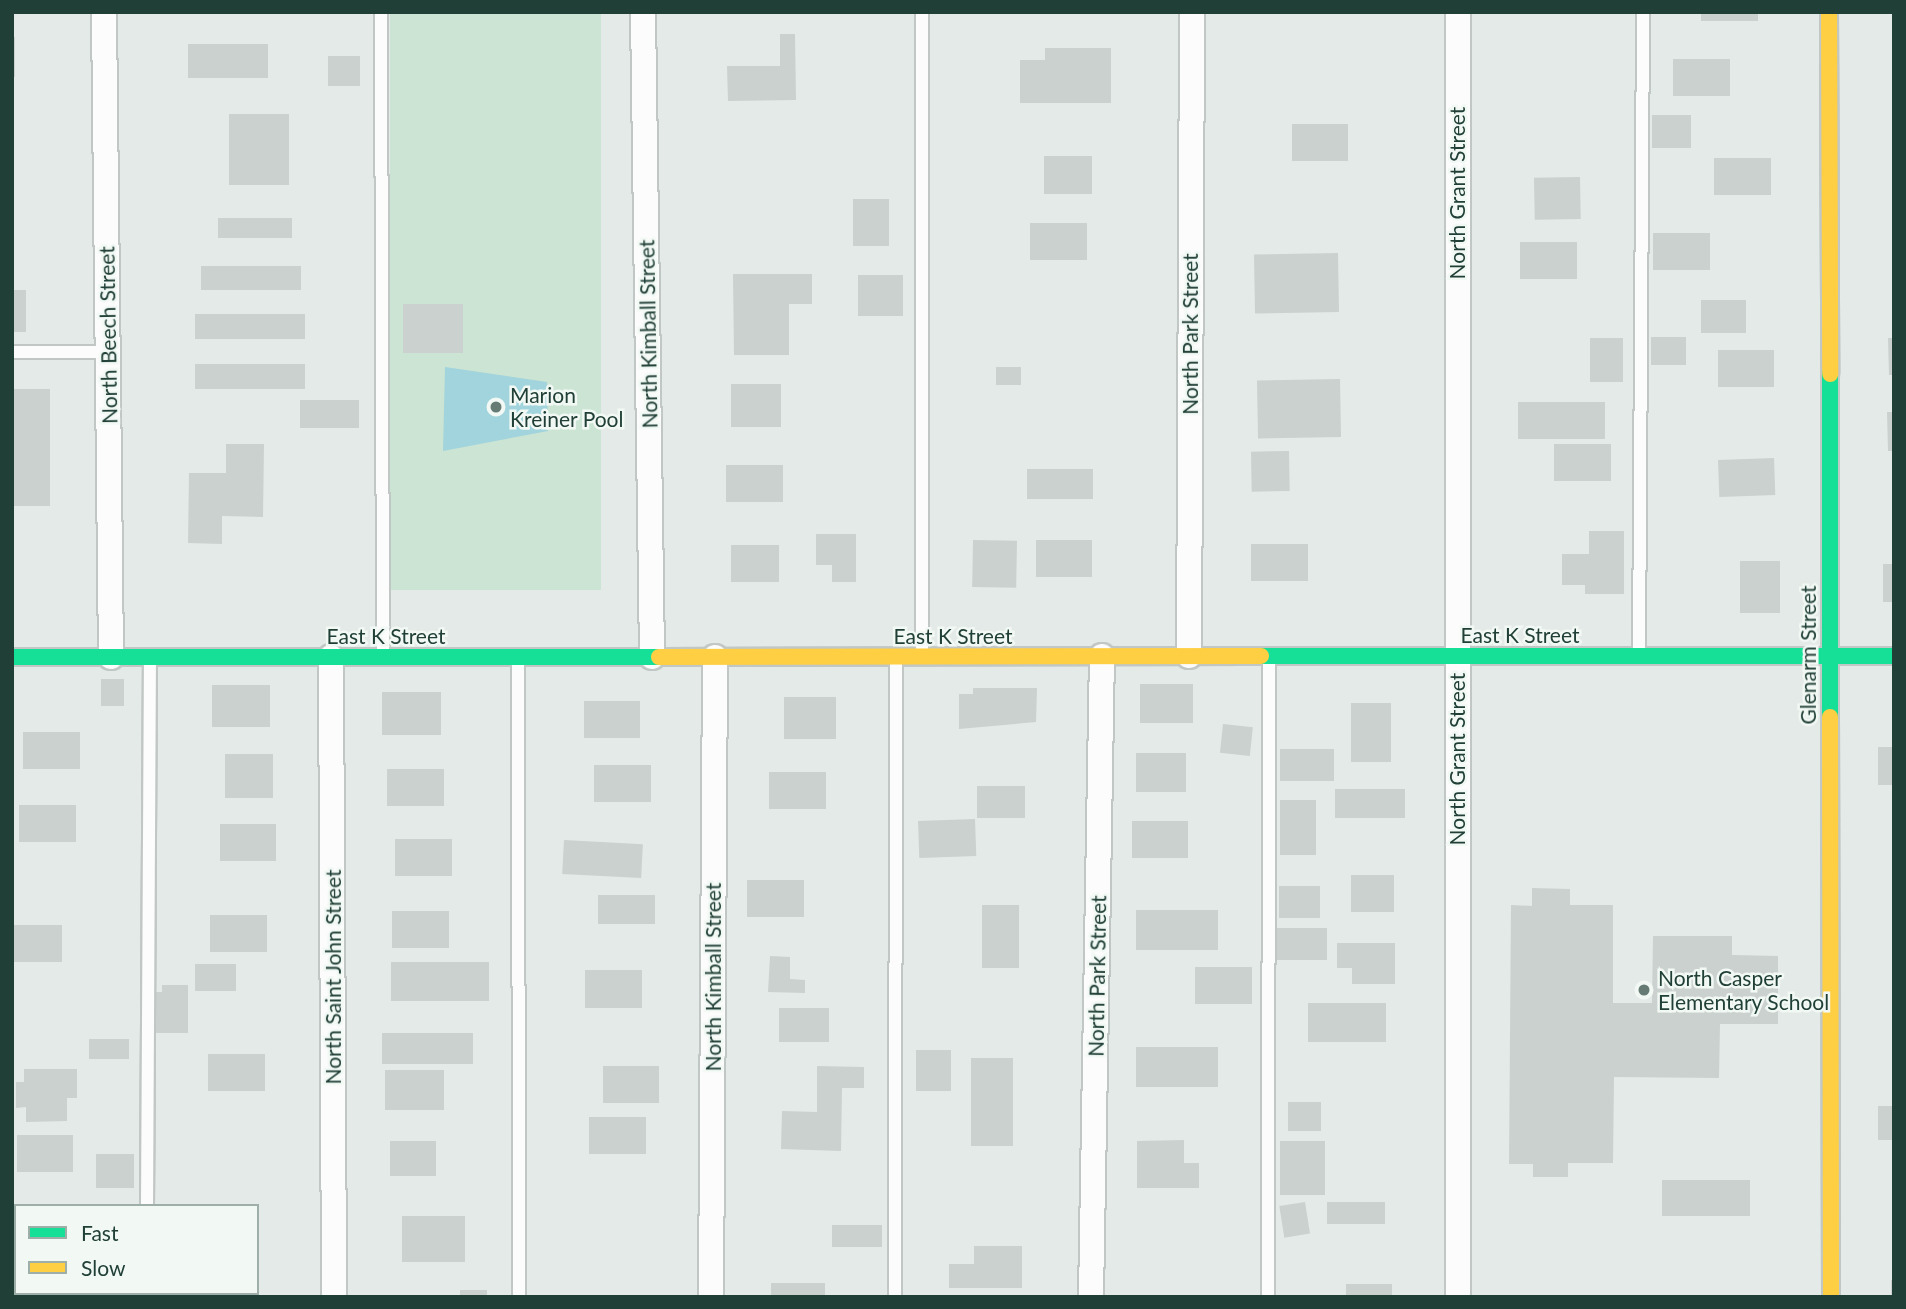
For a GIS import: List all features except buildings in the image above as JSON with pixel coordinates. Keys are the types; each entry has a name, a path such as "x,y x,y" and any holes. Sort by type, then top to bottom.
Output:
{"street":[{"name":"North Beech Street","path":"104,12 111,657"},
{"name":"North Kimball Street","path":"643,12 652,657"},
{"name":"North Park Street","path":"1189,656 1192,12"},
{"name":"North Grant Street","path":"1458,12 1458,1297"},
{"name":"Glenarm Street","path":"1829,12 1831,1297"},
{"name":"North Park Street","path":"1091,1297 1102,656"},
{"name":"East K Street","path":"12,657 1894,656"},
{"name":"North Saint John Street","path":"331,657 334,1297"},
{"name":"North Kimball Street","path":"710,1297 715,657"}],"lane":[{"path":"381,12 383,657"},
{"path":"922,12 922,657"},
{"path":"1639,656 1643,12"},
{"path":"12,352 108,352"},
{"path":"1268,1297 1269,656"},
{"path":"147,1204 150,657"},
{"path":"518,657 519,1297"},
{"path":"895,657 895,1297"}],"green space":[{"name":"Marion Kreiner Pool","path":"390,12 601,12 601,590 390,590"}],"water":[{"name":"Marion Kreiner Pool","path":"445,367 547,382 548,431 443,451"}],"traffic: fast":[{"path":"1830,374 1830,717"},
{"path":"1261,656 1894,656"},
{"path":"12,657 659,657"}],"traffic: slow":[{"path":"1829,12 1830,374"},
{"path":"659,657 1261,656"},
{"path":"1830,717 1831,1297"}],"place":[{"name":"Marion Kreiner Pool","path":"496,407"},
{"name":"North Casper Elementary School","path":"1644,990"}]}
